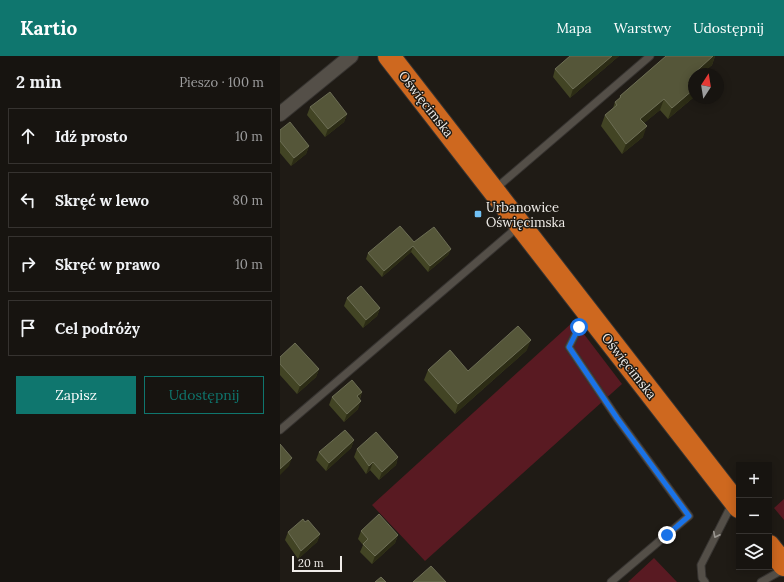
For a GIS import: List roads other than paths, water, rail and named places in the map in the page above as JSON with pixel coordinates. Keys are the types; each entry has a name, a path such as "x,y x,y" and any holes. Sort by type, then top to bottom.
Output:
{"highway":[{"name":"Oświęcimska","path":"389,56 736,504"},
{"path":"772,550 784,566"}],"street":[{"path":"280,114 351,56"}],"lane":[{"path":"493,190 650,56"},
{"path":"280,430 520,224"},
{"path":"587,311 569,347 617,418 689,516 611,582"},
{"path":"705,582 702,578 701,564 736,504"},
{"path":"761,582 784,569"}],"place":[{"name":"Urbanowice Oświęcimska","path":"478,214"}]}
